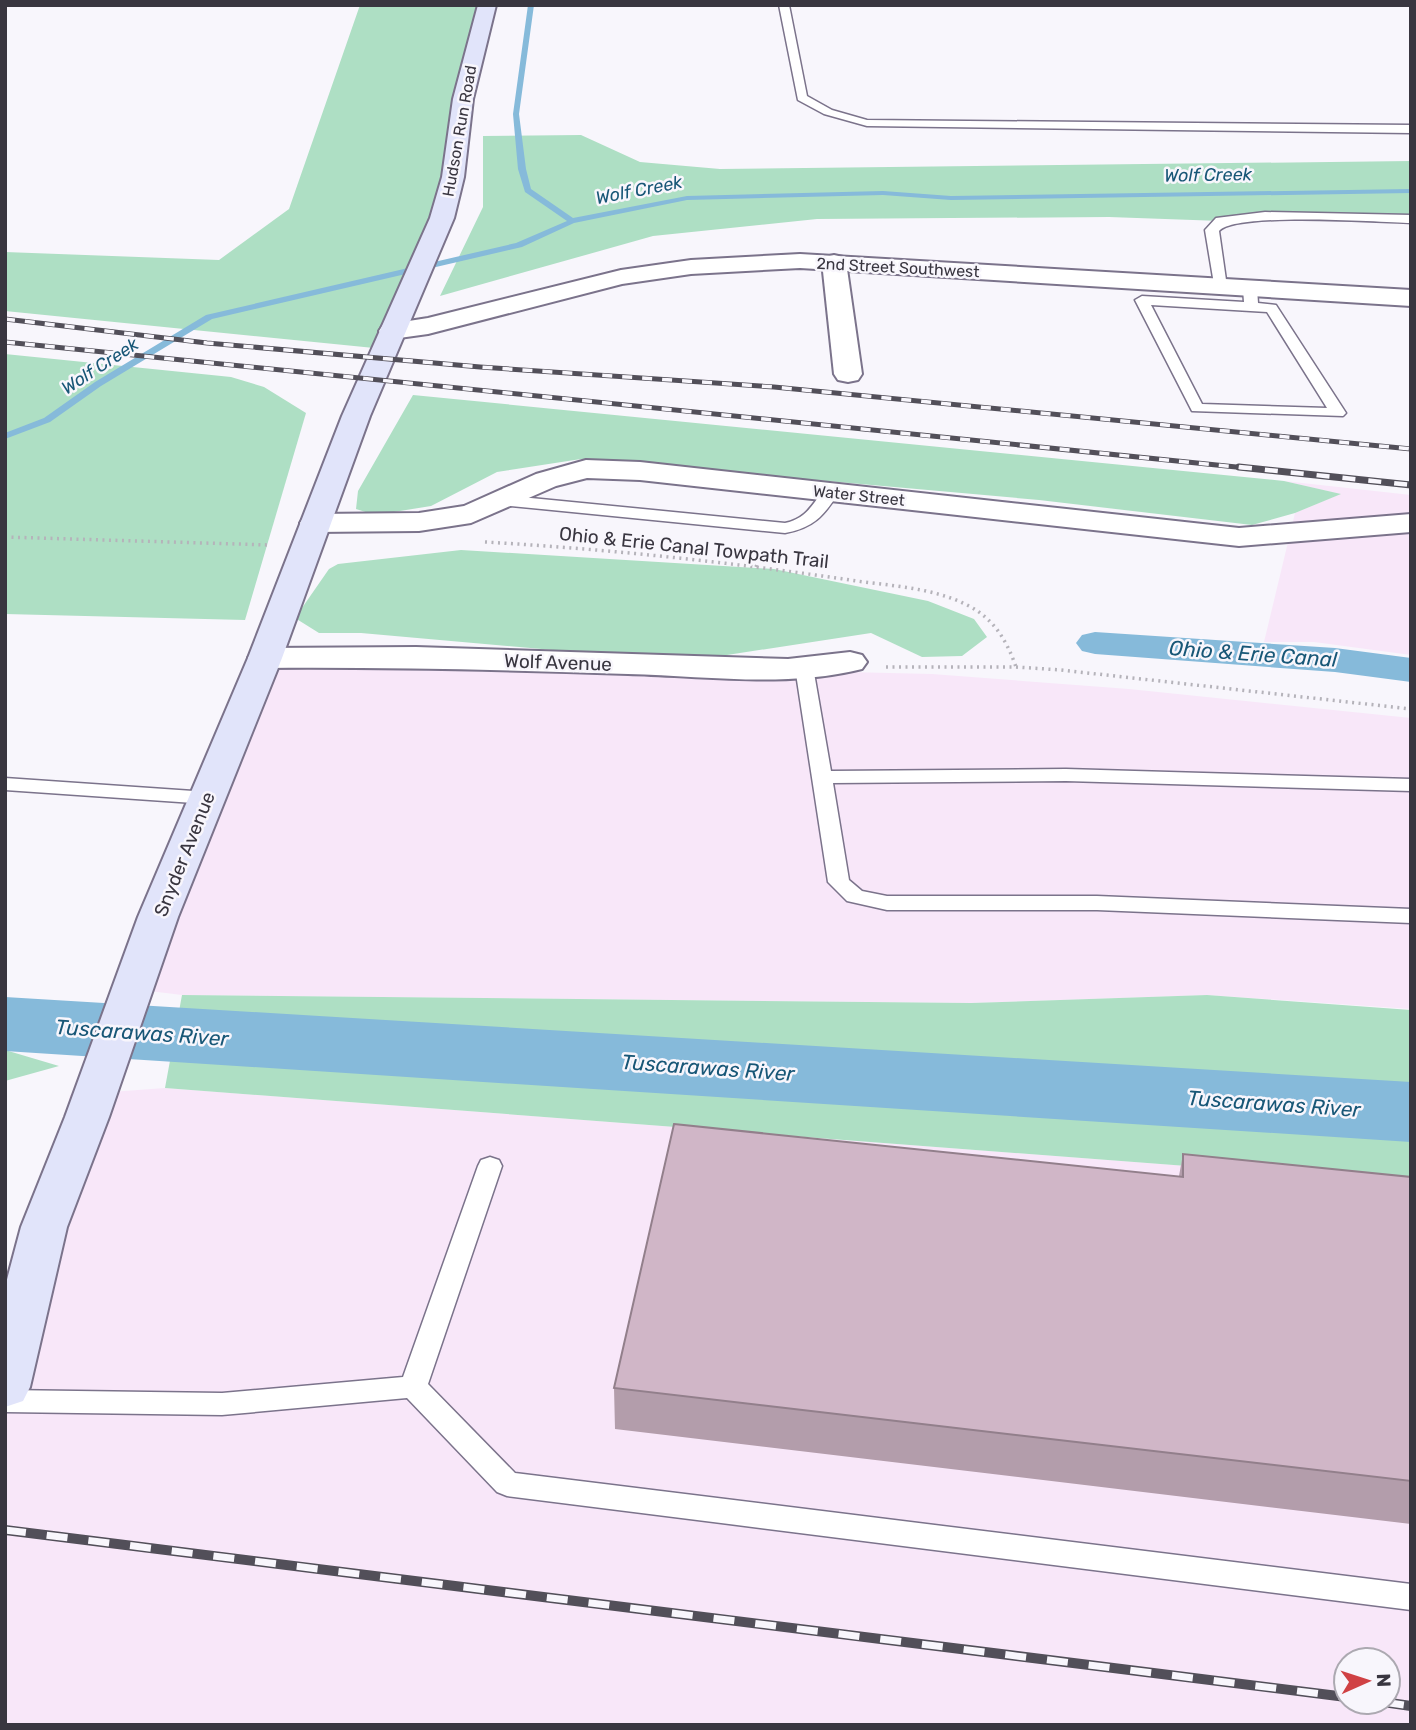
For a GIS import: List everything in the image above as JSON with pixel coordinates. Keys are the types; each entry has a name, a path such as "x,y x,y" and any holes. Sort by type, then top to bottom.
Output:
{"main road":[{"name":"Hudson Run Road","path":"392,331 450,196 463,99 487,5"},
{"name":"Snyder Avenue","path":"5,1387 11,1338 44,1227 87,1117 158,917 265,658 315,523 392,331"}],"street":[{"name":"2nd Street Southwest","path":"392,331 428,326 621,277 691,267 800,261 1220,287 1251,298 1411,298"},
{"path":"834,262 848,374"},
{"name":"Water Street","path":"315,523 419,522 471,514 546,480 586,469 640,471 1239,537 1411,523"},
{"name":"Wolf Avenue","path":"265,658 416,657 728,668 804,667 850,662"}],"lane":[{"path":"784,5 802,98 828,112 867,123 1411,129"},
{"path":"1220,287 1212,230 1221,221 1265,216 1411,219"},
{"path":"1251,298 1271,308 1338,412 1197,408 1142,300 1251,298"},
{"path":"501,500 785,528 805,525 820,510 831,492"},
{"path":"804,667 839,882 855,896 887,904 1097,903 1411,916"},
{"path":"822,777 1066,775 1411,785"},
{"path":"5,784 208,798"},
{"path":"414,1387 490,1166"},
{"path":"5,1401 222,1404 414,1387"},
{"path":"414,1387 508,1485 1411,1597"}],"path":[{"path":"5,537 279,545"},
{"name":"Ohio & Erie Canal Towpath Trail","path":"480,542 539,545 774,569 940,594 983,613 998,628 1010,646 1016,667"},
{"path":"850,662 897,668 1016,667 1411,709"}],"shaded area":[{"path":"1284,481 1411,495 1411,655 1314,642 1264,642 1295,513 1340,494"},
{"path":"265,658 932,674 1129,689 1411,718 1411,1009 1207,995 971,1003 182,995 133,989"},
{"path":"165,1088 1277,1173 1411,1189 1411,1725 5,1725 5,1387 44,1227 70,1095"}],"green space":[{"path":"360,5 487,5 453,177 384,349 5,311 5,252 219,260 289,209"},
{"path":"581,135 640,162 720,169 1411,161 1411,219 1291,216 1221,221 1109,217 817,219 653,236 440,296 483,207 483,136"},
{"path":"5,354 231,377 264,387 306,413 245,620 5,614"},
{"path":"413,395 1284,481 1341,494 1295,513 1252,525 1039,500 581,459 497,472 431,506 375,515 356,509 358,491"},
{"path":"461,550 774,569 928,601 974,619 987,637 962,656 922,657 871,633 727,655 609,655 361,633 319,633 295,618 329,569 338,564"},
{"path":"182,995 971,1003 1207,995 1411,1010 1411,1189 1277,1173 165,1088"},
{"path":"5,1050 59,1066 5,1081"}],"building":[{"path":"674,1124 1183,1177 1183,1154 1411,1177 1411,1481 614,1388"}],"waterway":[{"path":"531,5 516,114 522,169 528,190 572,221"},
{"name":"Wolf Creek","path":"572,221 687,198 883,193 951,198 1411,191"},
{"name":"Wolf Creek","path":"5,436 47,420 98,384 209,317 519,245 572,221"},
{"name":"Ohio & Erie Canal","path":"1095,643 1335,660 1411,670"},
{"name":"Tuscarawas River","path":"5,1024 1411,1112"}],"railway":[{"path":"5,319 207,343 480,367 774,387 1411,449"},
{"path":"5,342 1256,469"},
{"path":"1239,467 1411,485"},
{"path":"5,1530 1332,1695"},
{"path":"1402,1705 1411,1706"}]}
